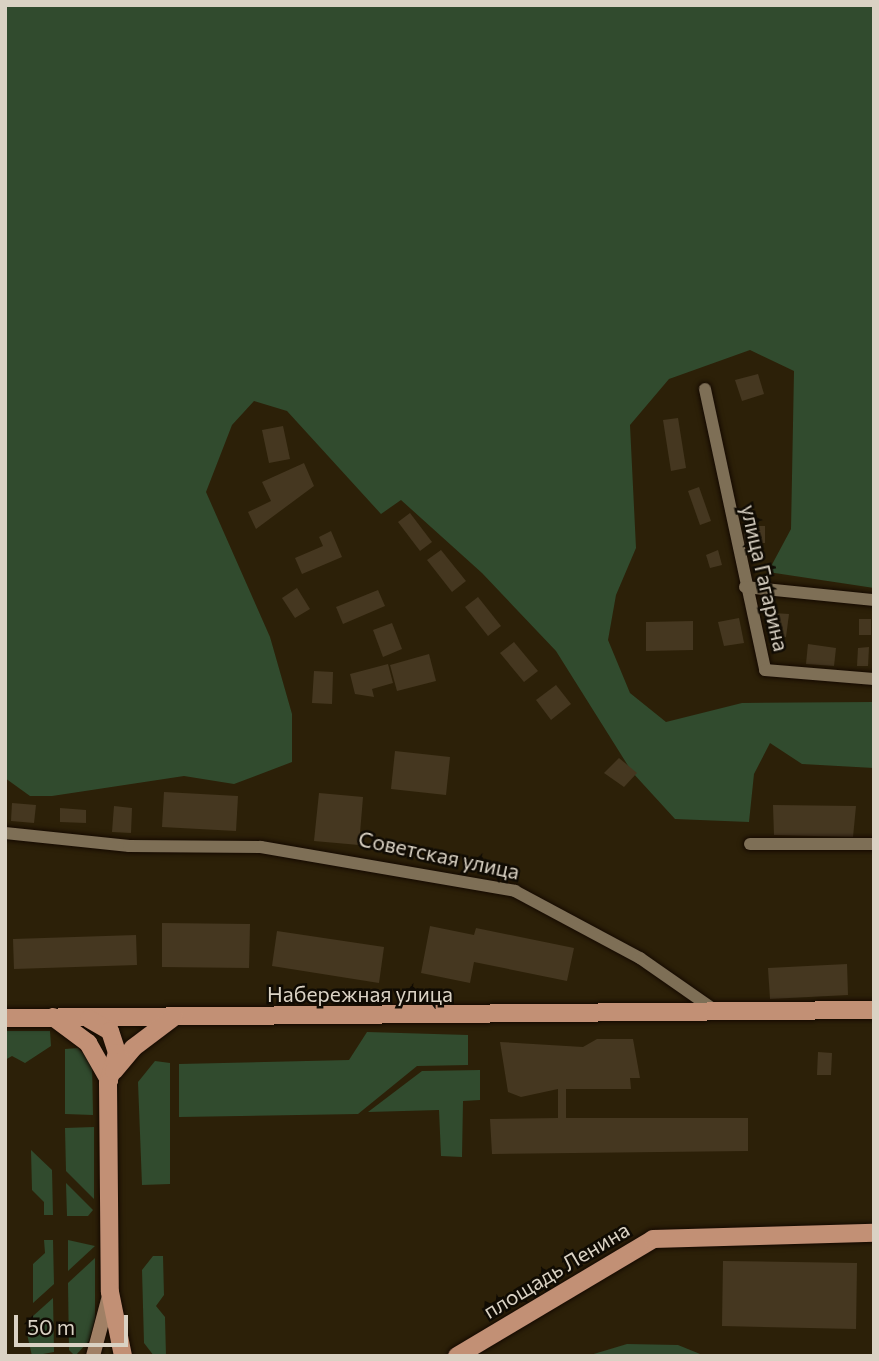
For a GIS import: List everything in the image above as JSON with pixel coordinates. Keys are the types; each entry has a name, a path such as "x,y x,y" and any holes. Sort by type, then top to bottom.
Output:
{"main road":[{"path":"716,1011 874,1010"},
{"name":"Набережная улица","path":"5,1018 716,1011"},
{"path":"53,1017 88,1044 108,1080"},
{"path":"84,1017 115,1039 108,1080 110,1292 123,1356"},
{"path":"108,1080 133,1048 174,1017"},
{"name":"площадь Ленина","path":"457,1356 620,1257 653,1240 683,1234 874,1233"},
{"path":"93,1356 110,1292"}],"street":[{"name":"улица Гагарина","path":"705,389 745,587 765,670 874,679"},
{"path":"745,587 874,600"},
{"name":"Советская улица","path":"5,833 129,846 261,847 515,891 639,958 716,1011"},
{"path":"750,844 874,844"}],"green space":[{"path":"5,5 874,5 874,588 768,572 791,529 794,371 750,350 669,379 630,425 636,548 616,595 608,640 630,693 666,722 742,703 874,702 874,768 802,764 770,743 754,774 749,822 675,819 632,772 556,651 482,573 401,500 381,514 287,411 254,401 232,425 206,492 270,637 292,714 292,762 234,784 184,776 52,796 30,796 5,778"},
{"path":"5,1031 50,1031 51,1046 25,1063 12,1056 5,1060"},
{"path":"367,1032 468,1035 468,1065 417,1066 358,1114 179,1117 179,1064 349,1060"},
{"path":"78,1048 92,1062 93,1115 65,1114 65,1049"},
{"path":"155,1061 170,1063 170,1184 142,1185 138,1082"},
{"path":"480,1070 480,1100 463,1101 462,1157 441,1156 439,1110 368,1112 422,1071"},
{"path":"94,1127 94,1199 66,1171 65,1128"},
{"path":"31,1150 52,1170 53,1215 44,1215 44,1202 32,1190"},
{"path":"66,1183 93,1210 88,1216 67,1216"},
{"path":"44,1240 53,1240 54,1284 33,1303 33,1264 45,1253"},
{"path":"68,1240 95,1246 68,1271"},
{"path":"153,1256 163,1256 164,1295 156,1306 165,1317 166,1356 154,1356 144,1343 142,1270"},
{"path":"95,1258 95,1319 89,1341 75,1356 69,1350 68,1283"},
{"path":"53,1298 54,1352 32,1356 27,1334 33,1316"},
{"path":"627,1344 678,1345 705,1356 587,1356"}],"building":[{"path":"758,374 764,394 742,401 735,380"},
{"path":"678,418 686,468 671,471 663,420"},
{"path":"283,426 290,459 269,463 262,430"},
{"path":"304,463 314,486 256,529 248,512 271,501 262,482"},
{"path":"699,487 711,521 700,525 688,491"},
{"path":"410,513 432,542 420,551 398,522"},
{"path":"744,526 765,526 765,543 744,543"},
{"path":"331,531 342,557 302,574 295,558 323,546 319,537"},
{"path":"441,550 466,581 452,592 427,560"},
{"path":"718,550 722,565 710,568 706,555"},
{"path":"297,588 310,609 295,618 282,598"},
{"path":"378,590 385,606 343,624 336,607"},
{"path":"478,597 501,626 488,636 465,607"},
{"path":"773,613 789,614 786,637 770,635"},
{"path":"739,618 744,643 724,646 718,622"},
{"path":"859,619 871,619 871,635 859,635"},
{"path":"693,621 693,650 646,651 646,622"},
{"path":"392,623 402,649 383,657 373,630"},
{"path":"514,642 538,671 524,682 500,653"},
{"path":"808,644 836,648 834,666 806,664"},
{"path":"869,647 868,666 857,666 858,648"},
{"path":"429,654 436,681 397,691 390,665"},
{"path":"388,664 393,683 372,689 374,697 355,694 350,674"},
{"path":"314,671 333,672 332,704 312,703"},
{"path":"556,685 571,704 551,720 536,700"},
{"path":"395,751 450,757 446,795 391,789"},
{"path":"619,758 637,773 624,787 604,773"},
{"path":"164,792 238,796 236,831 162,827"},
{"path":"319,793 363,797 359,845 314,841"},
{"path":"12,803 36,805 34,823 11,821"},
{"path":"773,805 856,806 853,837 774,835"},
{"path":"114,806 132,808 131,833 112,832"},
{"path":"60,808 86,810 86,823 60,822"},
{"path":"162,923 250,924 249,968 162,967"},
{"path":"430,926 474,935 476,928 574,948 567,981 474,962 470,983 421,973"},
{"path":"277,931 384,947 379,983 272,966"},
{"path":"136,935 137,965 14,969 13,939"},
{"path":"847,964 848,995 770,999 768,968"},
{"path":"597,1039 633,1039 640,1078 630,1078 631,1089 566,1089 566,1118 748,1118 748,1151 492,1154 490,1119 558,1118 558,1089 521,1097 508,1092 500,1042 583,1047"},
{"path":"818,1052 832,1053 831,1075 817,1075"},
{"path":"723,1261 857,1263 856,1329 722,1326"}]}
